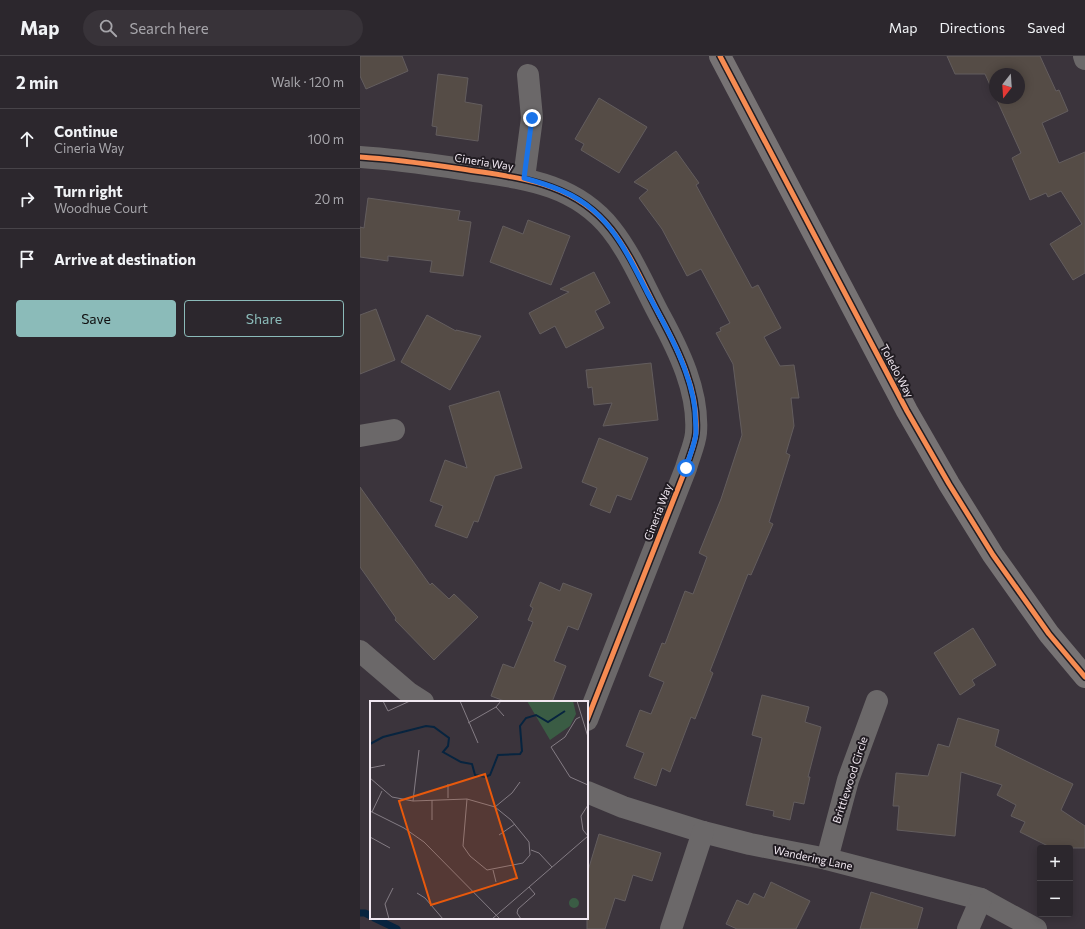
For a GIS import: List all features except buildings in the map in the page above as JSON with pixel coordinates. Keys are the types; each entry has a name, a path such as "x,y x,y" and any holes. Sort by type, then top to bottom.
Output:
{"main road":[{"name":"Toledo Way","path":"720,56 907,411 949,484 1006,574 1048,634 1085,677"}],"street":[{"path":"524,178 532,118 528,75"},
{"name":"Cineria Way","path":"360,157 395,159 524,178 546,184 568,193 594,211 611,229 622,245 671,336 689,382 695,408 696,434 686,468 588,717"},
{"path":"360,436 394,430"},
{"path":"361,654 409,693 421,701"},
{"name":"Brittlewood Circle","path":"826,859 848,780 877,701"},
{"name":"Wandering Lane","path":"588,792 623,807 703,832 750,844 826,859 981,899 1036,929"},
{"path":"671,929 703,832"},
{"path":"968,929 981,899"}],"waterway":[{"path":"360,913 365,913 370,916"},
{"path":"376,919 397,929"}],"cycle path":[{"path":"720,56 907,411 949,484 993,555 1049,634 1085,677"},
{"path":"360,157 386,159 504,175 543,184 562,191 580,201 596,213 611,229 625,249 681,358 691,387 694,402 696,418 696,433 694,442 686,468 588,717"}],"route":[{"path":"532,118 524,178 546,184 568,193 588,206 603,220 622,245 671,336 689,382 695,408 696,434 686,468"}]}
